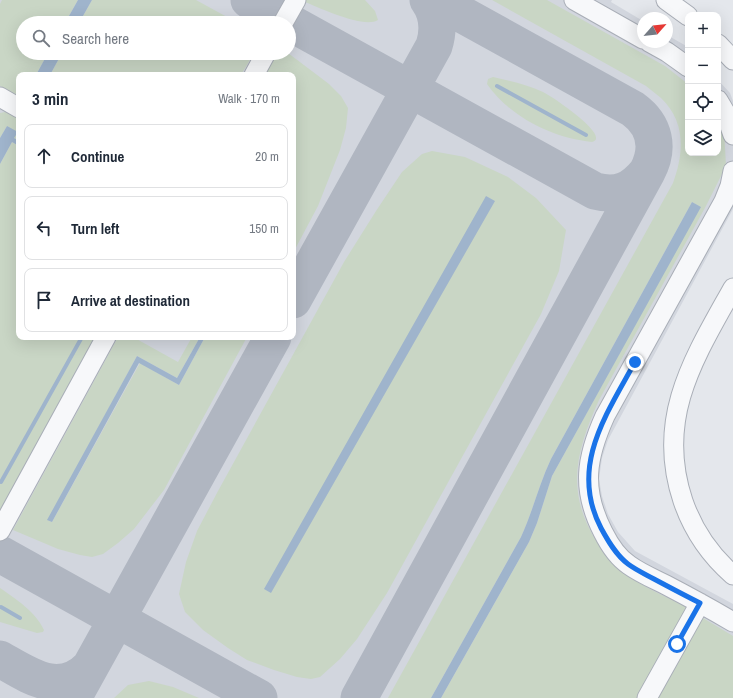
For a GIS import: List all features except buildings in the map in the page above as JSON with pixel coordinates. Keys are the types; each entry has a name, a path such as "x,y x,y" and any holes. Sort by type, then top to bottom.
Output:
{"lane":[{"path":"287,16 296,0"},
{"path":"574,0 637,36"},
{"path":"666,0 685,14"},
{"path":"721,47 733,60"},
{"path":"660,48 685,65"},
{"path":"256,72 262,60"},
{"path":"0,97 16,106"},
{"path":"721,105 733,135"},
{"path":"733,171 730,186 724,201 605,416 592,450 588,470 588,484 593,510 605,536 620,557 638,570 733,622"},
{"path":"733,288 698,351 690,369 683,388 674,424 673,445 675,472 687,512 703,543 717,560 733,575"},
{"path":"0,531 104,340"},
{"path":"647,698 700,603"}],"shaded area":[{"path":"0,0 612,0 611,2 637,17 637,48 673,48 673,38 685,45 685,156 721,156 721,83 730,93 733,101 733,209 608,440 602,458 599,479 602,496 608,514 618,532 635,551 733,604 733,698 0,698"}],"green space":[{"path":"2,0 78,0 69,16 16,16 16,60 44,60 38,72 16,72 16,94 0,86 0,4"},
{"path":"92,0 196,0 225,16 83,16"},
{"path":"306,0 365,0 375,11 378,20 363,22 342,17 305,2"},
{"path":"492,0 547,0 665,66 685,82 685,156 721,156 721,124 724,128 726,166 706,206 599,400 584,437 577,471 581,506 587,524 605,555 614,566 647,587 690,609 642,698 441,698 529,542 537,523 552,476 700,207 692,202 551,459 521,537 431,698 388,698 673,183 677,172 681,149 679,128 669,107 661,98 646,86"},
{"path":"296,59 329,84 341,96 348,108 346,128 340,150 318,206 296,247 296,72 266,72 272,60"},
{"path":"58,60 250,60 243,72 52,72"},
{"path":"493,77 525,85 548,95 590,127 596,140 592,142 577,140 547,131 533,124 520,116 496,96 487,84 488,79"},
{"path":"5,112 16,116 16,139 7,126 0,138 0,113"},
{"path":"12,142 16,144 16,340 95,340 0,512 0,164"},
{"path":"432,151 465,157 508,177 536,198 566,230 559,271 541,314 387,593 357,639 340,659 320,677 311,679 297,677 247,660 203,630 185,612 179,594 186,562 197,531 218,491 344,262 402,172 422,154"},
{"path":"116,340 138,340 178,362 190,340 198,340 177,378 137,356 48,520 52,522 140,363 179,385 203,340 245,340 164,490 134,529 118,543 103,554 92,557 58,549 13,530"},
{"path":"0,588 19,601 36,617 44,630 43,632 37,633 0,622"},
{"path":"698,615 733,636 733,698 654,698"},
{"path":"149,681 173,687 199,698 114,698 128,685"}],"water":[{"path":"78,0 92,0 83,16 69,16"},
{"path":"44,60 58,60 52,72 38,72"},
{"path":"7,126 16,131 14,138 16,139 16,144 12,142 0,164 0,138"},
{"path":"486,196 495,201 271,593 264,589"},
{"path":"692,202 701,207 552,476 537,523 529,542 441,698 431,698 521,537 551,459"},
{"path":"198,340 203,340 179,385 139,363 52,522 47,520 137,356 177,378"}],"waterway":[{"path":"497,86 586,135"},
{"path":"1,482 80,340"},
{"path":"1,607 20,618"}],"taxiway":[{"path":"249,0 278,16"},
{"path":"296,295 434,46 437,34 437,22 434,11 428,0"},
{"path":"359,698 647,172 651,163 654,146 651,130 646,122 633,109 436,0"},
{"path":"296,26 595,191 611,193 630,188 647,172"},
{"path":"73,698 271,340"},
{"path":"0,554 259,698"},
{"path":"0,659 22,672 45,681 56,683 68,681 79,676 90,667"}],"route":[{"path":"635,362 605,416 598,432 592,450 588,470 589,497 593,510 605,536 620,557 628,565 700,603 677,644"}]}
